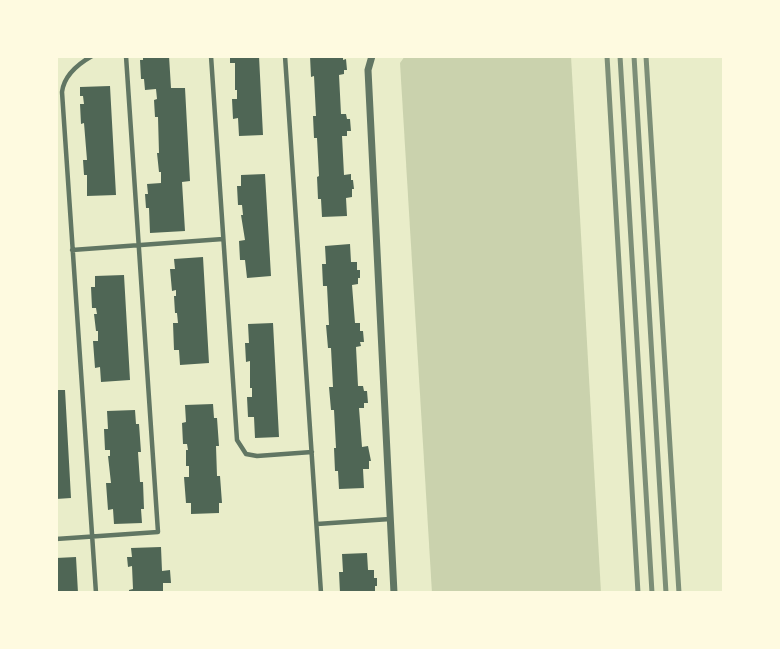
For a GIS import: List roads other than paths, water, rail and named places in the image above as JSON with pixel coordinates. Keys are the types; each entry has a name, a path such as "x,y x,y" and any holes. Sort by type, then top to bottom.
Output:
{"street":[{"path":"372,56 368,70 394,593"}],"lane":[{"path":"92,56 69,74 62,92 96,593"},
{"path":"56,539 158,532 126,56"},
{"path":"211,56 237,440 246,454 257,456 312,452"},
{"path":"285,56 321,593"},
{"path":"72,250 223,239"},
{"path":"317,524 390,519"}],"railway":[{"path":"607,56 638,593"},
{"path":"620,56 652,593"},
{"path":"634,56 666,593"},
{"path":"646,56 679,593"}]}
